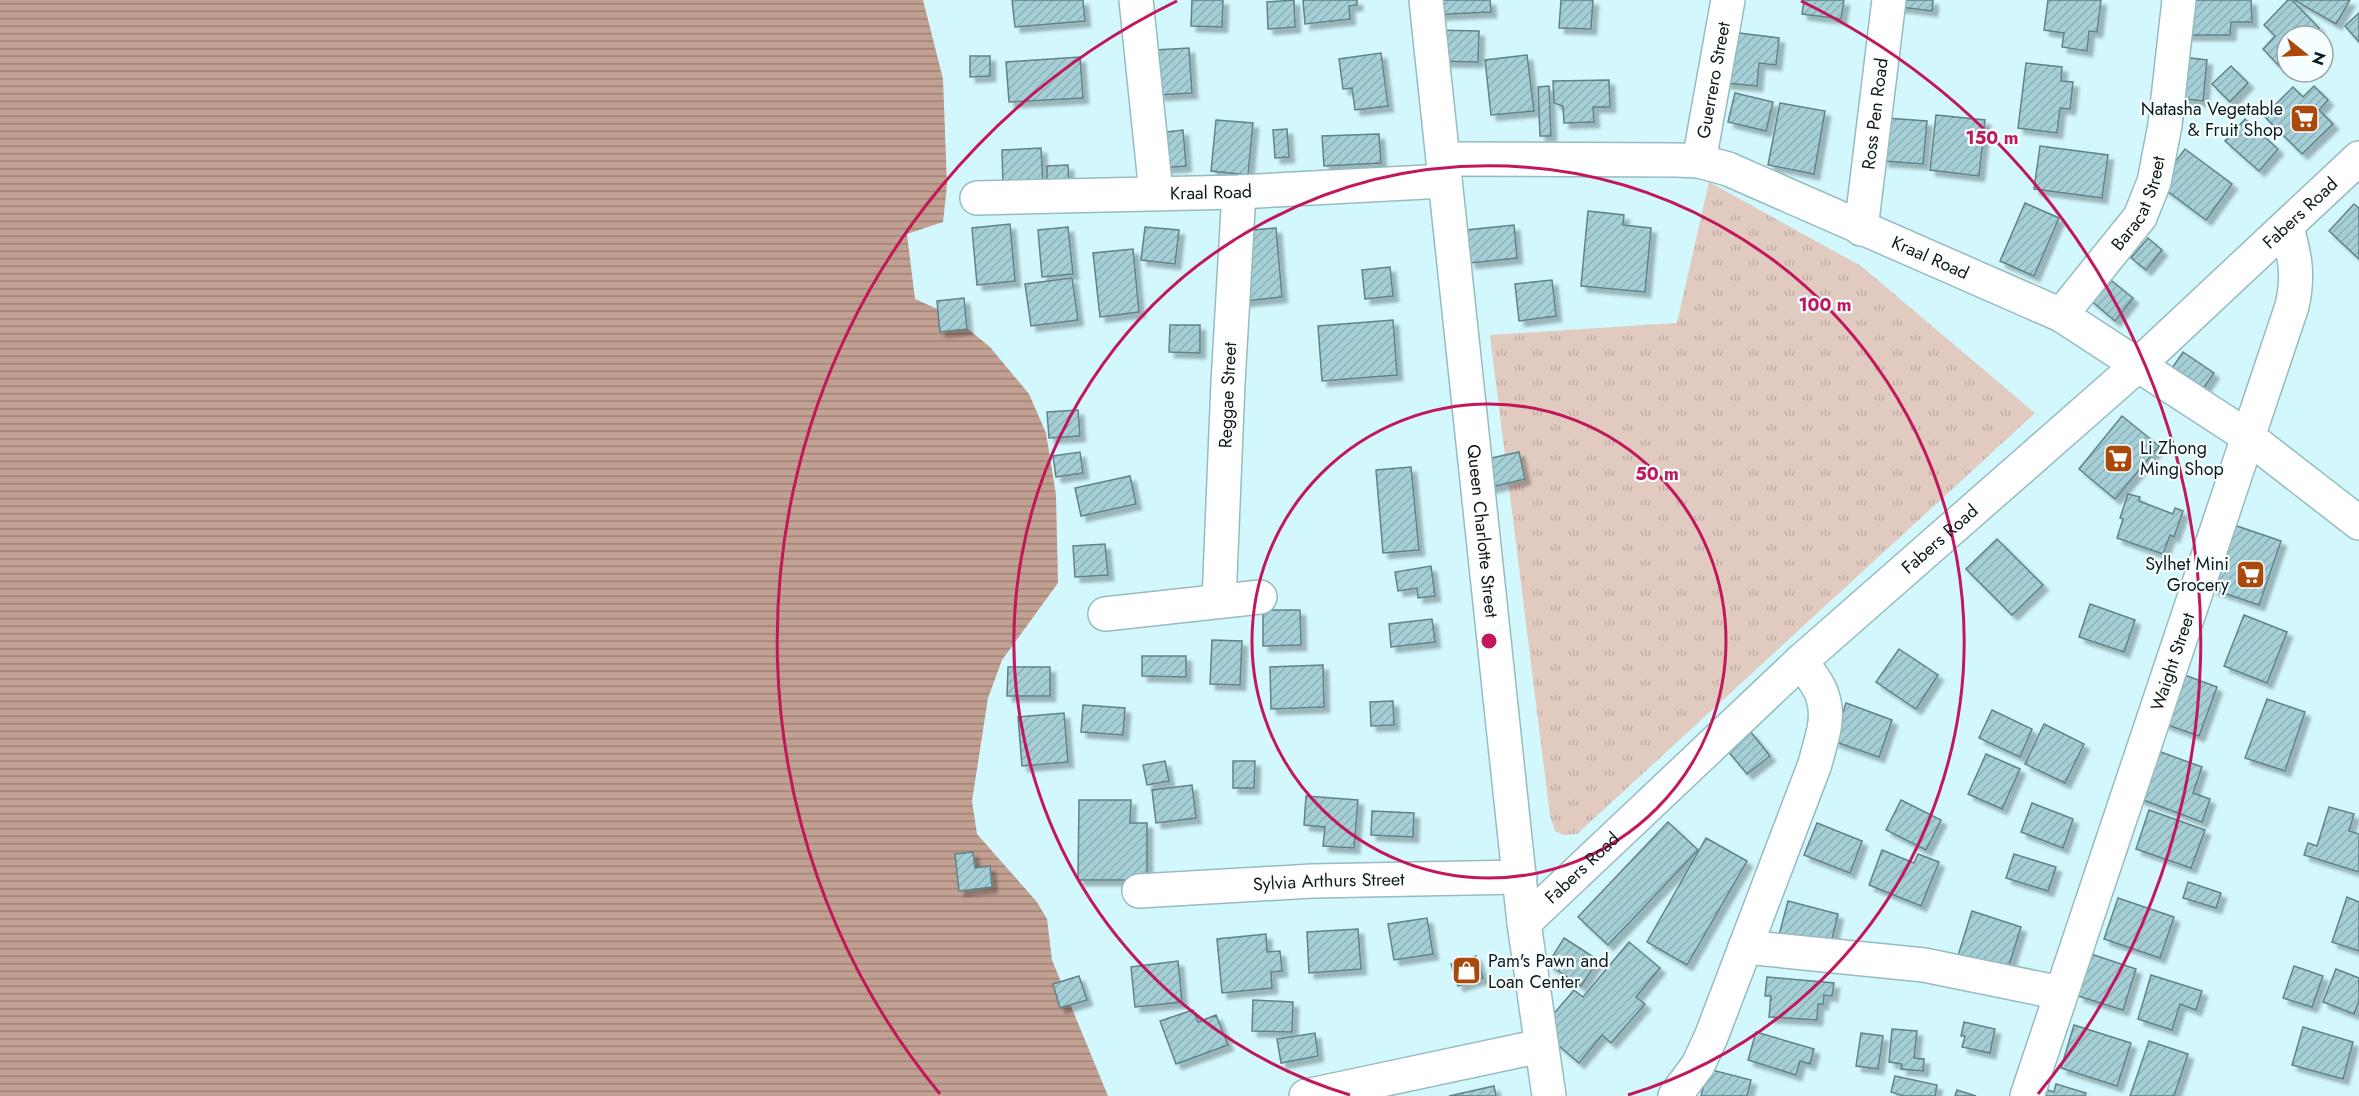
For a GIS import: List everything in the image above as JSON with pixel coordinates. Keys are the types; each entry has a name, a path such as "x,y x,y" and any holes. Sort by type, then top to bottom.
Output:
{"street":[{"path":"1136,0 1156,193"},
{"name":"Queen Charlotte Street","path":"1426,0 1524,923 1549,1096"},
{"name":"Guerrero Street","path":"1699,160 1728,0"},
{"name":"Ross Pen Road","path":"1861,229 1889,0"},
{"name":"Baracat Street","path":"2061,315 2140,218 2154,182 2164,125 2180,0"},
{"name":"Fabers Road","path":"1524,923 1801,661 2137,366 2359,158"},
{"name":"Kraal Road","path":"977,198 1239,192 1444,170 1699,160 1728,168 1861,229 2061,315 2247,436 2359,523"},
{"name":"Reggae Street","path":"1219,601 1239,192"},
{"name":"Waight Street","path":"2026,1096 2292,306 2297,285 2296,262 2287,227"},
{"path":"1105,614 1260,597"},
{"path":"1675,1096 1698,1065 1815,764 1824,733 1826,711 1823,696 1801,661"},
{"name":"Sylvia Arthurs Street","path":"1139,891 1312,881 1520,877"},
{"path":"1745,947 1924,965 2061,993"},
{"path":"1306,1096 1541,1046"}],"green space":[{"path":"1709,182 1861,266 2035,413 1577,834 1563,835 1555,831 1550,815 1490,335 1677,323"}],"shaded area":[{"path":"0,0 923,0 943,79 947,185 943,222 907,234 915,299 951,315 990,347 1029,394 1046,433 1056,495 1058,583 1002,660 988,698 972,801 977,834 1037,902 1047,919 1052,960 1108,1096 0,1096"}],"building":[{"path":"1012,0 1083,0 1085,21 1015,27"},
{"path":"1192,0 1223,0 1222,27 1191,26"},
{"path":"1294,0 1295,27 1268,29 1267,2"},
{"path":"1303,0 1357,0 1357,5 1349,6 1350,19 1305,24"},
{"path":"1428,0 1490,0 1491,12 1428,15"},
{"path":"1561,0 1593,0 1591,29 1559,28"},
{"path":"1804,0 1844,0 1841,19 1802,14"},
{"path":"1894,0 1933,0 1932,11 1893,6"},
{"path":"2048,0 2101,0 2097,32 2089,31 2087,51 2062,47 2064,33 2044,30"},
{"path":"2186,0 2251,0 2252,22 2231,22 2230,35 2185,35"},
{"path":"2288,0 2292,0 2315,24 2275,24 2275,36 2264,25"},
{"path":"2294,0 2350,0 2336,24"},
{"path":"2359,13 2359,42 2345,26"},
{"path":"1430,30 1479,31 1478,62 1429,61"},
{"path":"1731,32 1779,38 1776,65 1759,63 1757,86 1725,83"},
{"path":"2275,36 2275,62 2263,49"},
{"path":"1189,48 1192,93 1159,95 1155,50"},
{"path":"1381,53 1388,106 1355,110 1352,88 1343,89 1339,59"},
{"path":"1527,55 1534,111 1491,115 1485,60"},
{"path":"970,56 990,56 990,76 970,77"},
{"path":"2174,56 2207,60 2203,101 2170,97"},
{"path":"1080,57 1083,98 1009,102 1006,62"},
{"path":"2026,63 2062,67 2061,81 2073,82 2070,109 2060,108 2057,133 2018,128"},
{"path":"2231,66 2248,83 2230,102 2212,84"},
{"path":"1609,80 1610,107 1593,107 1594,122 1564,123 1563,106 1554,103 1553,81"},
{"path":"1549,86 1551,136 1540,136 1538,87"},
{"path":"2314,86 2328,100 2319,110 2333,124 2302,154 2264,116 2293,87 2303,97"},
{"path":"1735,93 1773,102 1766,131 1728,122"},
{"path":"1780,103 1825,111 1814,174 1768,165"},
{"path":"1936,115 1985,120 1979,176 1930,170"},
{"path":"1886,118 1927,121 1923,164 1883,161"},
{"path":"2245,119 2278,149 2259,171 2225,141"},
{"path":"1216,120 1253,123 1248,175 1211,171"},
{"path":"1287,129 1289,157 1275,158 1273,130"},
{"path":"1183,130 1186,166 1161,168 1158,133"},
{"path":"1379,134 1381,163 1324,166 1322,136"},
{"path":"2040,146 2108,155 2102,198 2034,189"},
{"path":"1041,148 1043,184 1003,186 1002,150"},
{"path":"2185,149 2232,184 2206,220 2158,184"},
{"path":"1068,165 1069,184 1047,185 1047,166"},
{"path":"2025,203 2059,218 2034,276 2000,261"},
{"path":"2354,204 2359,208 2359,259 2329,231"},
{"path":"1588,211 1624,215 1623,225 1651,228 1645,292 1581,286"},
{"path":"1010,224 1015,281 977,285 972,228"},
{"path":"1514,225 1517,258 1470,263 1466,230"},
{"path":"1068,227 1073,274 1042,277 1038,230"},
{"path":"1145,227 1179,230 1175,264 1141,260"},
{"path":"1276,228 1282,297 1236,302 1229,232"},
{"path":"2148,238 2162,250 2146,270 2131,258"},
{"path":"1133,249 1139,312 1100,317 1093,253"},
{"path":"1390,267 1393,296 1365,299 1362,270"},
{"path":"2107,277 2133,298 2115,321 2089,299"},
{"path":"1072,278 1078,320 1031,326 1025,284"},
{"path":"1552,280 1556,316 1519,321 1515,284"},
{"path":"964,298 967,329 940,332 937,301"},
{"path":"1393,320 1397,375 1322,381 1318,326"},
{"path":"1170,325 1200,325 1200,353 1169,352"},
{"path":"2183,352 2214,373 2197,398 2166,377"},
{"path":"1078,410 1080,436 1049,438 1047,412"},
{"name":"Li Zhong Ming Shop","path":"2122,416 2159,446 2115,499 2079,469"},
{"path":"1080,452 1083,473 1056,477 1053,456"},
{"path":"1519,452 1525,479 1479,490 1473,462"},
{"path":"1411,467 1419,550 1383,553 1376,470"},
{"path":"1130,476 1136,504 1081,516 1075,488"},
{"path":"2128,494 2140,497 2139,501 2173,514 2175,508 2183,511 2174,537 2170,535 2163,554 2117,538 2123,519 2120,518"},
{"path":"2234,525 2281,541 2259,605 2212,589"},
{"path":"1997,539 2043,585 2012,615 1966,569"},
{"path":"1105,544 1108,575 1075,577 1073,546"},
{"path":"1431,566 1435,596 1418,598 1417,588 1398,591 1395,572"},
{"path":"2090,604 2135,620 2124,652 2079,637"},
{"path":"1263,610 1300,610 1301,645 1263,646"},
{"path":"2244,615 2287,632 2267,683 2224,666"},
{"path":"1432,619 1435,642 1391,647 1389,624"},
{"path":"1212,640 1242,641 1240,685 1210,684"},
{"path":"1899,649 1938,675 1916,709 1876,682"},
{"path":"1142,656 1186,656 1186,677 1142,676"},
{"path":"1323,665 1324,707 1271,709 1270,667"},
{"path":"1008,667 1050,667 1050,696 1007,696"},
{"path":"2179,673 2217,687 2199,736 2162,723"},
{"path":"2267,699 2305,712 2285,771 2245,758"},
{"path":"1393,701 1394,725 1371,726 1370,702"},
{"path":"1846,703 1892,720 1879,757 1833,741"},
{"path":"1083,705 1125,708 1123,735 1081,732"},
{"path":"1992,710 2032,729 2020,757 1979,738"},
{"path":"1064,713 1068,762 1022,766 1018,717"},
{"path":"2044,724 2084,744 2065,783 2025,764"},
{"path":"1750,731 1770,756 1747,774 1727,750"},
{"path":"2147,747 2202,767 2193,793 2210,799 2202,822 2130,795"},
{"path":"1986,754 2020,769 2002,809 1968,794"},
{"path":"1165,761 1169,781 1147,785 1143,765"},
{"path":"1233,761 1255,761 1254,788 1233,788"},
{"path":"1192,785 1196,818 1156,823 1152,790"},
{"path":"1306,796 1358,800 1354,848 1323,846 1325,827 1304,825"},
{"path":"1079,800 1131,800 1130,823 1147,823 1147,880 1078,880"},
{"path":"1901,800 1941,820 1926,850 1886,830"},
{"path":"2032,803 2073,819 2063,848 2021,832"},
{"path":"2329,807 2354,814 2349,831 2359,834 2359,872 2304,855 2308,843 2317,846"},
{"path":"2149,810 2205,830 2191,868 2136,849"},
{"path":"1372,811 1414,813 1413,837 1371,835"},
{"path":"1668,822 1698,850 1608,945 1578,917"},
{"path":"1817,823 1862,841 1850,873 1804,855"},
{"path":"1706,838 1747,861 1687,965 1647,942"},
{"path":"1882,850 1914,863 1918,854 1939,862 1921,906 1869,885"},
{"path":"973,852 975,868 990,866 992,887 959,891 955,854"},
{"path":"2014,854 2056,867 2048,891 2006,878"},
{"path":"2188,882 2221,893 2216,908 2183,898"},
{"path":"2347,897 2359,902 2359,951 2332,942"},
{"path":"2118,898 2174,917 2160,958 2104,939"},
{"path":"1788,901 1838,914 1829,952 1778,939"},
{"path":"1972,911 2021,927 2005,978 1956,962"},
{"path":"1427,918 1433,954 1394,960 1388,924"},
{"path":"1358,929 1361,969 1309,973 1307,932"},
{"path":"1266,934 1267,952 1280,951 1282,971 1271,972 1272,988 1222,993 1217,939"},
{"path":"1564,938 1598,960 1581,986 1548,964"},
{"path":"1629,942 1660,968 1636,997 1645,1004 1611,1043 1602,1035 1579,1063 1540,1030 1574,990 1583,997"},
{"path":"2091,954 2136,969 2123,1010 2078,996"},
{"name":"Pam's Pawn and Loan Center","path":"1476,956 1483,978 1458,986 1451,964"},
{"path":"1178,961 1182,1002 1135,1007 1131,967"},
{"path":"2294,966 2323,976 2312,1007 2283,998"},
{"path":"2336,969 2359,978 2359,1001 2354,1014 2323,1002"},
{"path":"2151,975 2202,991 2196,1010 2180,1004 2172,1030 2138,1019"},
{"path":"1079,976 1087,1000 1060,1008 1053,984"},
{"path":"1767,977 1834,983 1832,996 1824,995 1823,1004 1818,1004 1817,1020 1769,1017 1771,996 1765,996"},
{"path":"1253,1000 1293,1002 1292,1032 1252,1031"},
{"path":"1193,1010 1198,1022 1216,1015 1228,1045 1176,1064 1160,1021"},
{"path":"1964,1022 1995,1029 1990,1053 1962,1047 1965,1036 1961,1036"},
{"path":"2074,1025 2131,1043 2117,1086 2061,1068"},
{"path":"2303,1027 2353,1042 2343,1079 2292,1065"},
{"path":"1892,1029 1917,1031 1914,1058 1924,1059 1923,1071 1901,1069 1902,1064 1889,1062"},
{"path":"1756,1032 1814,1049 1810,1064 1800,1061 1796,1075 1748,1060"},
{"path":"1315,1033 1318,1056 1281,1063 1277,1039"},
{"path":"1861,1033 1883,1036 1878,1069 1856,1066"},
{"path":"2149,1041 2188,1054 2174,1096 2130,1096"},
{"path":"1708,1069 1751,1080 1747,1096 1701,1096"},
{"path":"1895,1076 1937,1085 1935,1096 1904,1096 1891,1092"},
{"path":"2056,1084 2086,1093 2085,1096 2032,1096 2035,1086 2054,1092"},
{"path":"1494,1086 1496,1096 1449,1096"},
{"path":"1957,1090 1976,1096 1955,1096"}],"place":[{"name":"Natasha Vegetable & Fruit Shop","path":"2304,119"},
{"name":"Li Zhong Ming Shop","path":"2119,458"},
{"name":"Sylhet Mini Grocery","path":"2250,574"},
{"name":"Pam's Pawn and Loan Center","path":"1467,971"}]}
